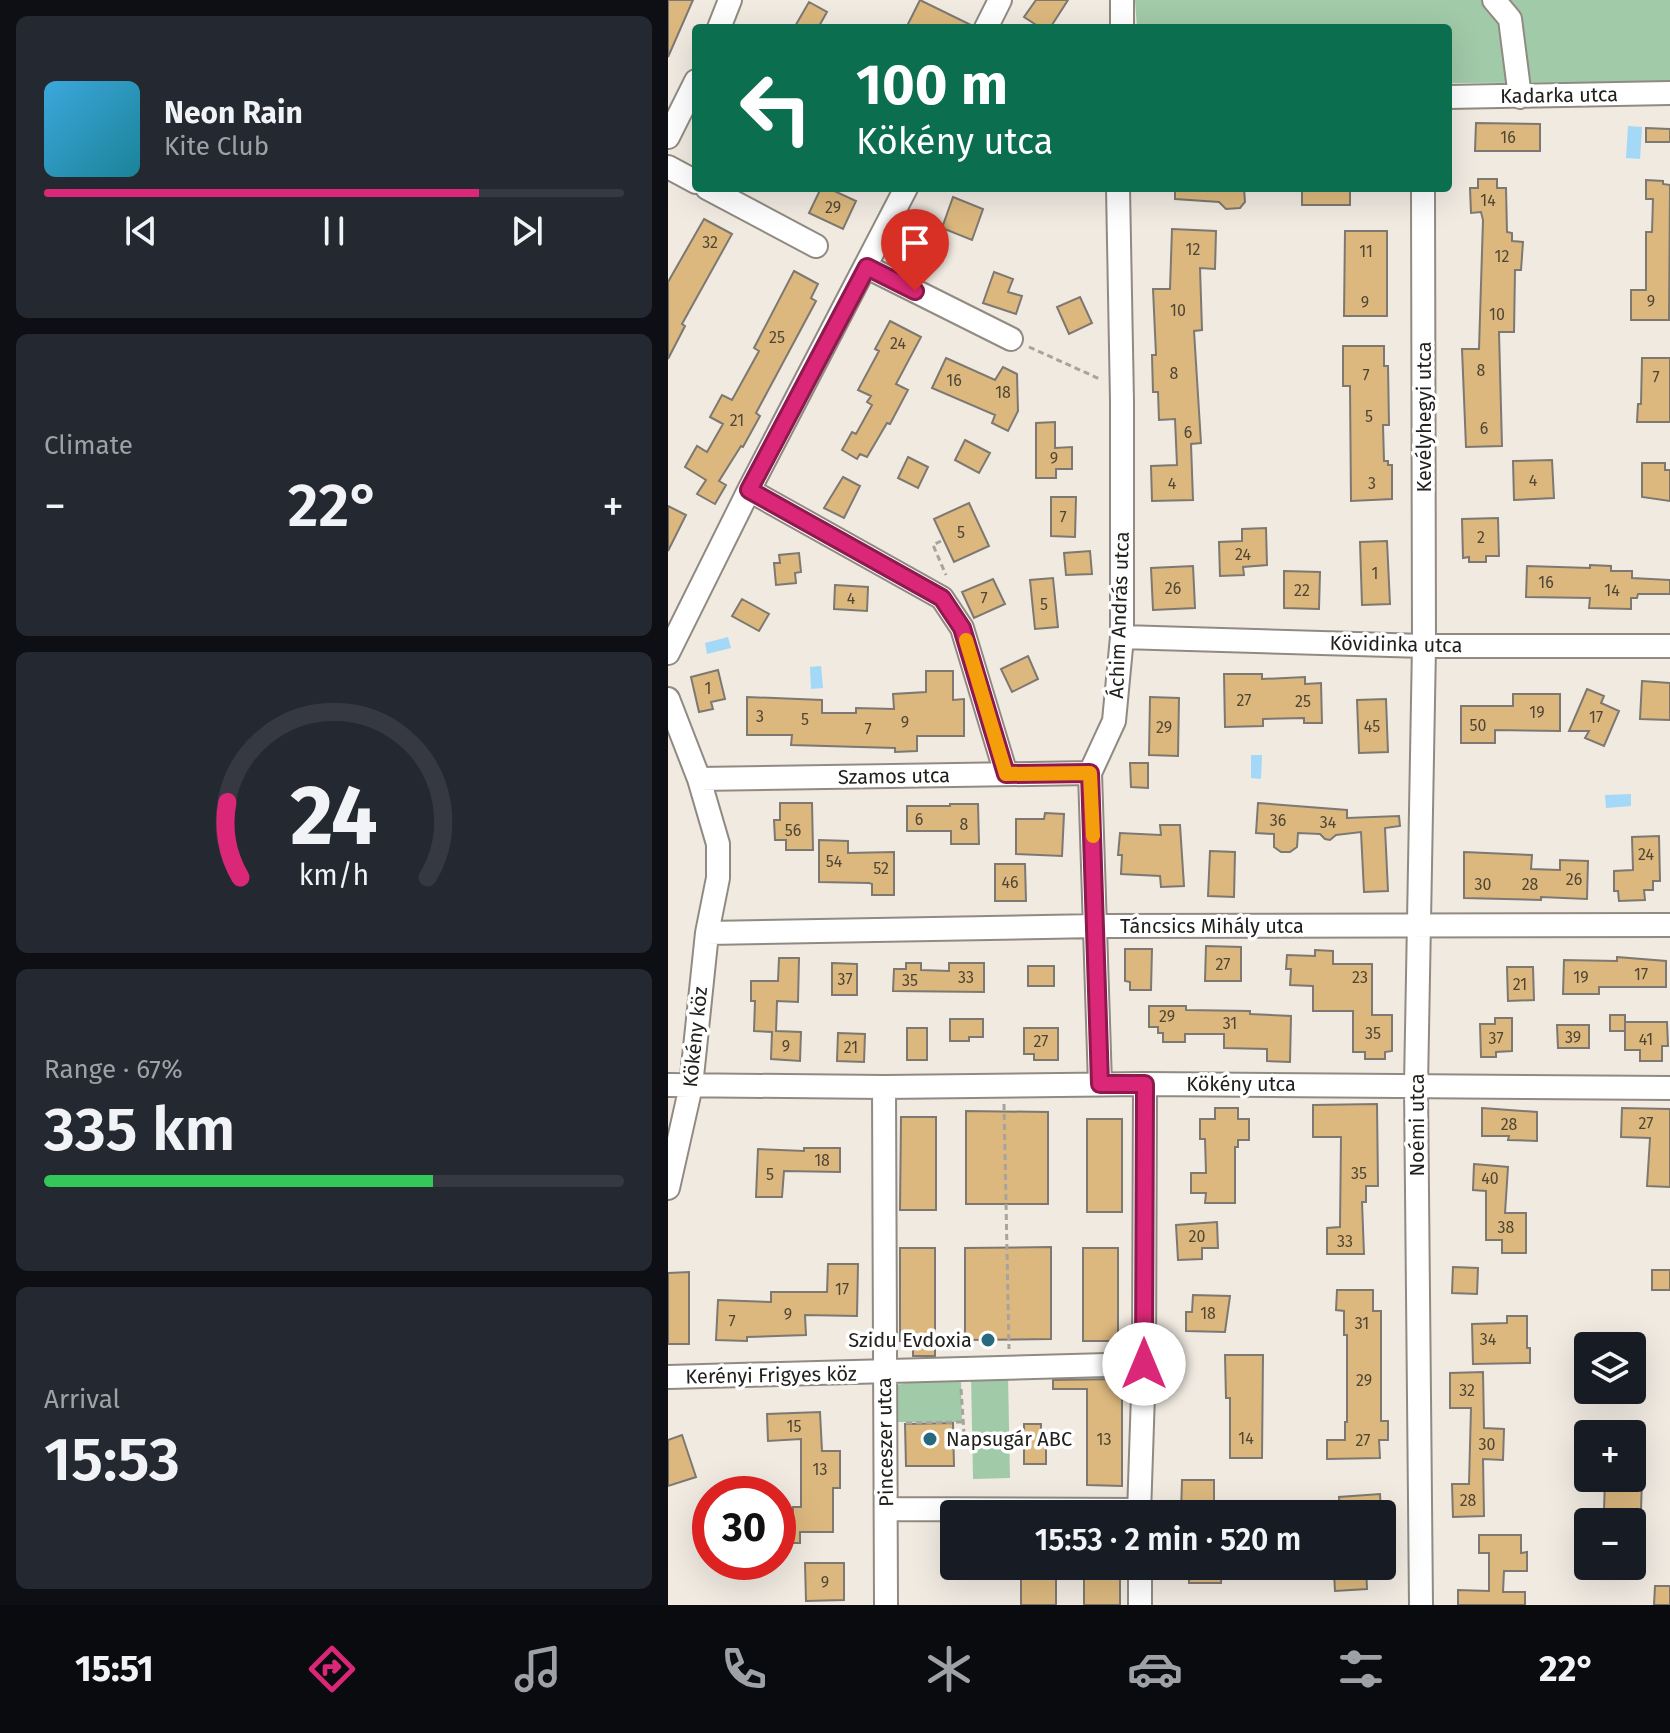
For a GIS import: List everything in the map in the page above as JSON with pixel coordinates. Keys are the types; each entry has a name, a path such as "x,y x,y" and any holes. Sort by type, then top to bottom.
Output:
{"street":[{"path":"721,24 730,0"},
{"path":"988,24 1000,0"},
{"path":"1122,0 1122,24"},
{"path":"1494,0 1510,19 1520,97"},
{"path":"668,137 692,89"},
{"name":"Kadarka utca","path":"1452,97 1670,93"},
{"path":"668,167 692,180"},
{"path":"715,192 816,246"},
{"path":"668,653 904,192"},
{"name":"Áchim András utca","path":"1100,1084 1090,773 1114,721 1122,637 1118,192"},
{"name":"Kevélyhegyi utca","path":"1423,192 1424,646"},
{"path":"867,267 1011,339"},
{"path":"749,490 942,598 962,628 1006,774"},
{"name":"Kövidinka utca","path":"1122,637 1424,646 1670,646"},
{"name":"Noémi utca","path":"1421,1605 1416,1086 1424,646"},
{"name":"Kökény köz","path":"668,699 699,779 718,844 718,878 707,933 691,1086 668,1188"},
{"name":"Szamos utca","path":"699,779 1090,773"},
{"name":"Táncsics Mihály utca","path":"707,933 1097,926 1670,925"},
{"path":"1139,1500 1144,1364 1145,1084"},
{"name":"Kökény utca","path":"668,1085 884,1087 1145,1084 1670,1088"},
{"name":"Pinceszer utca","path":"884,1087 880,1372 886,1509 886,1605"},
{"name":"Kerényi Frigyes köz","path":"668,1377 1144,1364"},
{"path":"886,1509 940,1510"},
{"path":"1140,1580 1140,1605"}],"path":[{"path":"1011,339 1094,376"},
{"path":"941,541 933,545 946,575"},
{"path":"1004,1085 1010,1368"},
{"path":"960,1370 964,1433"},
{"path":"898,1423 963,1422"}],"green space":[{"path":"1135,0 1670,0 1670,82 1452,83 1452,24 1137,24"},
{"path":"1008,1375 1010,1478 973,1479 971,1376"},
{"path":"915,1381 961,1381 962,1422 898,1422 897,1385"}],"water":[{"path":"1628,126 1642,127 1640,159 1626,158"},
{"path":"728,637 731,648 707,654 705,643"},
{"path":"821,666 823,688 811,689 810,667"},
{"path":"1251,755 1262,755 1261,779 1251,778"},
{"path":"1631,794 1631,806 1606,808 1605,795"}],"building":[{"path":"668,0 693,0 668,57"},
{"path":"920,0 969,24 908,24"},
{"path":"1036,0 1068,0 1053,24 1035,24 1024,17"},
{"path":"809,2 827,12 820,24 796,24"},
{"path":"1476,123 1540,124 1540,151 1475,151"},
{"path":"1646,128 1670,129 1670,142 1646,142"},
{"path":"1478,179 1497,179 1497,188 1506,188 1507,232 1512,233 1512,241 1523,242 1521,270 1515,270 1514,332 1499,332 1502,446 1466,447 1462,349 1479,349 1483,220 1481,212 1471,213 1470,188 1478,188"},
{"path":"1646,180 1663,181 1663,184 1670,185 1669,320 1631,320 1631,290 1646,290 1646,232 1652,232 1653,199 1646,199"},
{"path":"819,192 837,192 856,201 843,229 809,213"},
{"path":"1175,192 1244,192 1245,202 1240,208 1226,209 1219,202 1175,199"},
{"path":"1302,192 1350,192 1350,205 1302,205"},
{"path":"953,197 983,209 972,240 942,228"},
{"path":"704,219 732,234 682,324 685,326 668,359 668,282"},
{"path":"1172,229 1216,231 1215,269 1200,268 1202,330 1194,331 1201,443 1191,444 1193,500 1152,501 1151,466 1177,465 1175,419 1159,420 1158,392 1153,392 1152,355 1156,355 1153,289 1170,289"},
{"path":"912,230 935,241 920,272 897,260"},
{"path":"1345,231 1387,231 1387,316 1344,316"},
{"path":"794,271 818,284 811,298 816,301 756,413 760,416 719,481 726,485 715,504 697,494 706,480 685,467 697,446 707,452 723,424 710,417 722,395 732,400 759,351 754,348"},
{"path":"994,272 1013,279 1008,292 1022,296 1016,314 983,303"},
{"path":"1080,297 1092,323 1069,334 1057,307"},
{"path":"890,321 921,337 896,384 908,390 867,457 860,454 857,459 842,450 852,432 856,434 872,405 867,402 871,396 858,390 879,351 875,349"},
{"path":"1343,346 1384,346 1384,366 1388,366 1389,425 1383,425 1384,461 1392,465 1392,499 1351,501 1350,386 1343,386"},
{"path":"946,358 995,380 1003,367 1017,374 1018,411 1008,431 992,423 995,415 932,388"},
{"path":"1642,358 1670,358 1670,422 1637,422 1638,404 1641,404"},
{"path":"1055,422 1055,448 1072,447 1072,469 1056,469 1056,478 1036,478 1036,423"},
{"path":"965,440 990,453 979,473 955,460"},
{"path":"908,457 928,467 918,488 898,478"},
{"path":"1552,460 1554,498 1514,500 1513,461"},
{"path":"1642,463 1665,463 1665,470 1670,470 1670,501 1642,497"},
{"path":"843,477 860,486 844,518 824,508"},
{"path":"1051,497 1076,497 1075,537 1051,536"},
{"path":"969,503 989,546 954,562 934,519"},
{"path":"668,506 686,515 668,551"},
{"path":"1498,518 1499,556 1486,556 1486,562 1469,562 1469,557 1463,558 1462,519"},
{"path":"1266,528 1267,565 1243,567 1244,575 1220,576 1219,542 1242,541 1242,529"},
{"path":"1387,541 1390,604 1362,605 1360,542"},
{"path":"1090,551 1092,574 1066,575 1064,553"},
{"path":"799,553 801,572 795,573 796,583 776,585 774,563 780,563 779,555"},
{"path":"1590,565 1611,566 1611,571 1632,571 1632,578 1670,580 1670,594 1638,594 1637,598 1631,598 1631,609 1589,608 1590,598 1526,597 1527,566 1590,568"},
{"path":"1193,566 1195,608 1153,610 1151,568"},
{"path":"1284,571 1320,572 1319,609 1284,608"},
{"path":"1053,578 1058,627 1035,629 1030,580"},
{"path":"993,579 1005,604 974,618 962,592"},
{"path":"835,585 868,587 867,611 834,609"},
{"path":"742,599 769,614 759,631 732,616"},
{"path":"1028,656 1038,679 1012,692 1001,669"},
{"path":"718,670 725,699 711,702 713,709 699,712 691,677"},
{"path":"926,671 953,671 953,700 964,699 964,736 917,736 917,751 895,752 895,748 791,745 792,735 747,735 747,697 822,700 822,713 856,713 856,708 894,709 893,694 926,692"},
{"path":"1224,674 1262,674 1262,679 1305,677 1305,684 1321,683 1322,723 1304,723 1304,718 1263,719 1263,726 1225,727"},
{"path":"1642,681 1670,683 1670,720 1640,719"},
{"path":"1587,689 1604,696 1601,703 1619,711 1604,746 1585,738 1589,731 1569,731"},
{"path":"1513,694 1560,694 1560,731 1495,730 1495,743 1461,743 1461,706 1513,706"},
{"path":"1150,697 1179,698 1178,756 1149,755"},
{"path":"1386,699 1388,752 1359,753 1357,700"},
{"path":"1130,763 1148,763 1148,788 1131,787"},
{"path":"780,803 812,803 813,850 786,850 786,840 775,840 774,820 780,820"},
{"path":"1258,803 1347,810 1347,818 1399,816 1400,826 1385,828 1388,891 1364,892 1361,832 1336,835 1330,840 1320,834 1298,833 1297,847 1290,852 1281,852 1274,847 1274,834 1256,833"},
{"path":"978,804 979,844 951,844 951,831 907,831 907,806"},
{"path":"1045,813 1064,814 1062,856 1016,854 1016,819 1044,819"},
{"path":"1160,825 1180,825 1184,886 1161,887 1160,876 1121,874 1122,855 1118,855 1120,833 1161,835"},
{"path":"1659,836 1660,881 1653,881 1653,890 1644,890 1645,900 1619,901 1618,891 1614,891 1614,871 1633,870 1632,837"},
{"path":"819,840 848,841 848,853 894,852 894,895 872,895 872,884 869,883 819,882"},
{"path":"1210,851 1235,852 1234,897 1208,896"},
{"path":"1464,852 1532,855 1531,869 1560,870 1560,860 1588,861 1587,899 1464,898"},
{"path":"995,864 1025,864 1026,901 995,901"},
{"path":"1206,946 1241,947 1241,981 1205,981"},
{"path":"1125,949 1152,949 1151,990 1130,990 1130,982 1125,981"},
{"path":"1315,950 1333,951 1333,964 1372,964 1372,1015 1392,1015 1392,1051 1385,1052 1385,1059 1365,1059 1365,1052 1353,1052 1353,1011 1313,1011 1313,986 1290,985 1291,969 1286,969 1287,955 1315,956"},
{"path":"1617,957 1666,961 1666,987 1599,987 1599,994 1563,994 1564,960 1617,961"},
{"path":"779,958 799,958 798,1002 777,1001 776,1031 801,1032 800,1061 771,1059 772,1032 754,1031 755,1001 751,1001 751,981 778,981"},
{"path":"832,963 857,964 857,995 832,995"},
{"path":"906,963 921,963 921,970 949,971 949,963 984,963 984,992 893,991 894,969 906,969"},
{"path":"1028,966 1054,966 1054,986 1028,986"},
{"path":"1507,967 1533,967 1534,1000 1508,1001"},
{"path":"1149,1006 1186,1006 1186,1010 1250,1011 1250,1014 1291,1016 1290,1062 1267,1061 1267,1049 1224,1048 1224,1034 1185,1034 1185,1042 1163,1042 1163,1033 1158,1033 1158,1027 1149,1027"},
{"path":"1610,1015 1625,1015 1625,1031 1610,1031"},
{"path":"1495,1018 1512,1018 1512,1051 1496,1052 1496,1057 1481,1057 1480,1024 1495,1024"},
{"path":"950,1019 983,1019 983,1037 950,1041"},
{"path":"1625,1022 1667,1022 1668,1046 1662,1046 1662,1061 1640,1061 1640,1050 1625,1050"},
{"path":"1557,1025 1589,1025 1589,1048 1558,1048"},
{"path":"907,1028 927,1028 927,1060 907,1060"},
{"path":"1024,1028 1058,1028 1058,1060 1034,1060 1034,1054 1024,1054"},
{"path":"838,1033 865,1034 864,1062 837,1061"},
{"path":"1377,1104 1378,1186 1366,1186 1366,1202 1362,1202 1364,1254 1327,1254 1327,1228 1340,1227 1341,1137 1313,1137 1313,1105"},
{"path":"1215,1108 1238,1108 1238,1119 1249,1119 1249,1140 1238,1140 1238,1147 1235,1147 1235,1203 1205,1203 1206,1193 1191,1193 1191,1173 1206,1173 1205,1139 1200,1139 1200,1119 1215,1119"},
{"path":"1482,1108 1537,1112 1537,1141 1508,1140 1509,1136 1482,1136"},
{"path":"1622,1108 1670,1109 1670,1187 1647,1186 1650,1138 1621,1137"},
{"path":"966,1111 1048,1112 1048,1204 966,1204"},
{"path":"901,1117 936,1117 936,1210 900,1210"},
{"path":"1087,1119 1122,1119 1122,1212 1087,1212"},
{"path":"804,1148 840,1148 840,1172 784,1171 782,1197 756,1197 758,1149 804,1151"},
{"path":"1474,1164 1508,1167 1505,1213 1526,1213 1526,1253 1502,1253 1502,1240 1486,1240 1486,1191 1473,1190"},
{"path":"1217,1222 1218,1248 1202,1248 1202,1259 1178,1260 1176,1225"},
{"path":"1051,1247 1051,1339 965,1340 965,1248"},
{"path":"900,1248 935,1248 935,1356 913,1356 913,1341 900,1341"},
{"path":"1083,1248 1118,1248 1118,1341 1083,1341"},
{"path":"828,1264 858,1264 857,1316 805,1315 806,1335 747,1337 747,1341 716,1340 718,1300 771,1302 771,1292 827,1292"},
{"path":"1453,1267 1478,1268 1477,1294 1452,1293"},
{"path":"1652,1270 1670,1270 1670,1290 1652,1290"},
{"path":"689,1272 689,1344 668,1344 668,1273"},
{"path":"1337,1290 1373,1290 1373,1311 1381,1311 1381,1421 1388,1421 1388,1440 1379,1440 1380,1458 1327,1459 1327,1440 1345,1440 1347,1422 1347,1335 1344,1335 1344,1311 1336,1310"},
{"path":"1193,1295 1230,1296 1225,1332 1186,1331 1186,1312 1192,1312"},
{"path":"1507,1316 1527,1316 1530,1363 1473,1364 1472,1324 1507,1323"},
{"path":"1225,1355 1263,1355 1262,1458 1230,1458 1230,1398 1226,1398"},
{"path":"1483,1372 1484,1428 1504,1429 1503,1460 1483,1459 1484,1516 1453,1517 1452,1484 1469,1484 1471,1408 1450,1408 1450,1373"},
{"path":"1122,1379 1122,1486 1087,1485 1087,1389 1053,1389 1053,1380"},
{"path":"820,1412 822,1451 840,1451 840,1488 833,1488 833,1532 800,1532 800,1543 796,1543 796,1507 801,1507 801,1439 768,1441 767,1414"},
{"name":"Napsugár ABC","path":"953,1423 954,1466 906,1466 905,1424"},
{"path":"1024,1424 1041,1424 1041,1442 1046,1442 1046,1464 1024,1464"},
{"path":"682,1435 696,1476 668,1486 668,1440"},
{"path":"1182,1480 1214,1480 1214,1500 1181,1500"},
{"path":"1605,1492 1642,1492 1641,1508 1604,1508"},
{"path":"1380,1494 1380,1500 1339,1500 1339,1497"},
{"path":"1479,1535 1521,1535 1521,1553 1527,1552 1527,1571 1504,1571 1503,1592 1525,1592 1525,1605 1458,1605 1458,1590 1489,1591 1489,1553 1479,1553"},
{"path":"805,1563 844,1563 844,1600 806,1601"},
{"path":"1021,1580 1056,1580 1056,1605 1021,1605"},
{"path":"1084,1580 1120,1580 1120,1605 1084,1605"},
{"path":"1189,1580 1221,1580 1221,1583 1189,1583"},
{"path":"1334,1580 1367,1580 1367,1589 1335,1591"},
{"path":"1655,1586 1670,1586 1670,1605 1654,1605"}],"slow traffic":[{"path":"966,640 1006,774 1090,773 1093,836"}],"place":[{"name":"Szidu Evdoxia","path":"988,1340"},
{"name":"Napsugár ABC","path":"930,1439"}],"route":[{"path":"915,291 867,267 749,490 942,598 962,628 1006,774 1090,773 1100,1084 1145,1084 1144,1364"}]}
